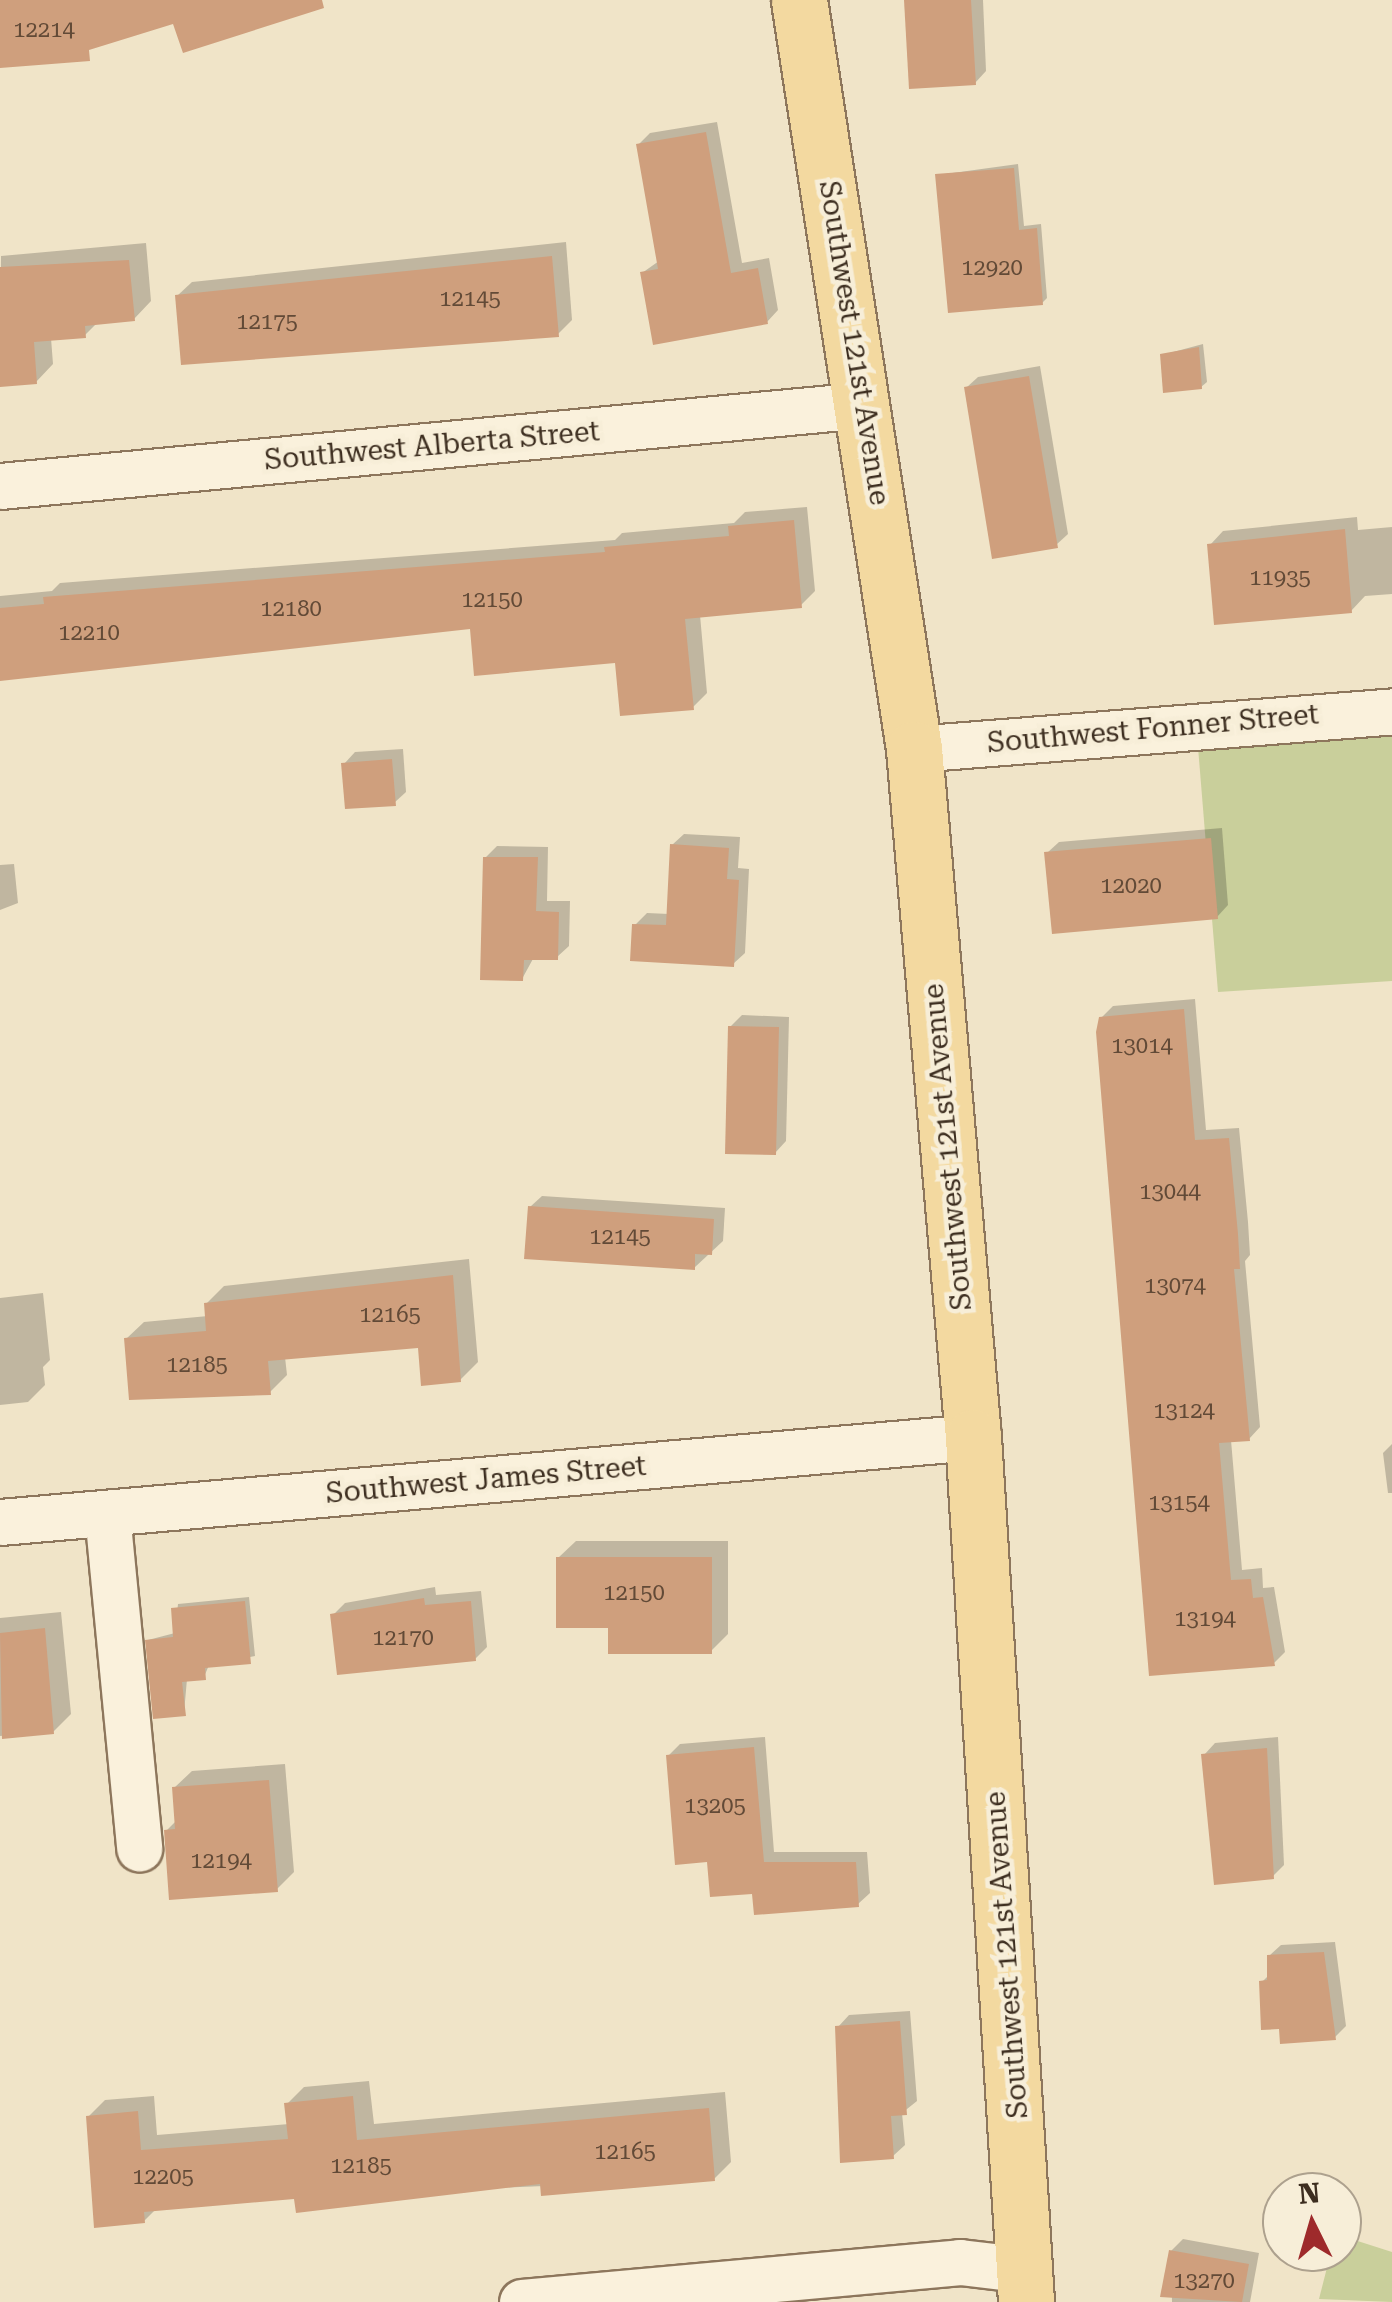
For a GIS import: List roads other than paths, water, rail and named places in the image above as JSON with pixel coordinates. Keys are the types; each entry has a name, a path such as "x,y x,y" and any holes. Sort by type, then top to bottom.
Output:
{"main road":[{"name":"Southwest 121st Avenue","path":"799,0 914,749 972,1437 1027,2286"}],"street":[{"name":"Southwest Alberta Street","path":"0,486 864,405"},
{"name":"Southwest Fonner Street","path":"914,749 1392,710"},
{"name":"Southwest James Street","path":"0,1522 972,1437"},
{"path":"107,1513 139,1848"},
{"path":"522,2302 960,2262 1027,2286"}]}
